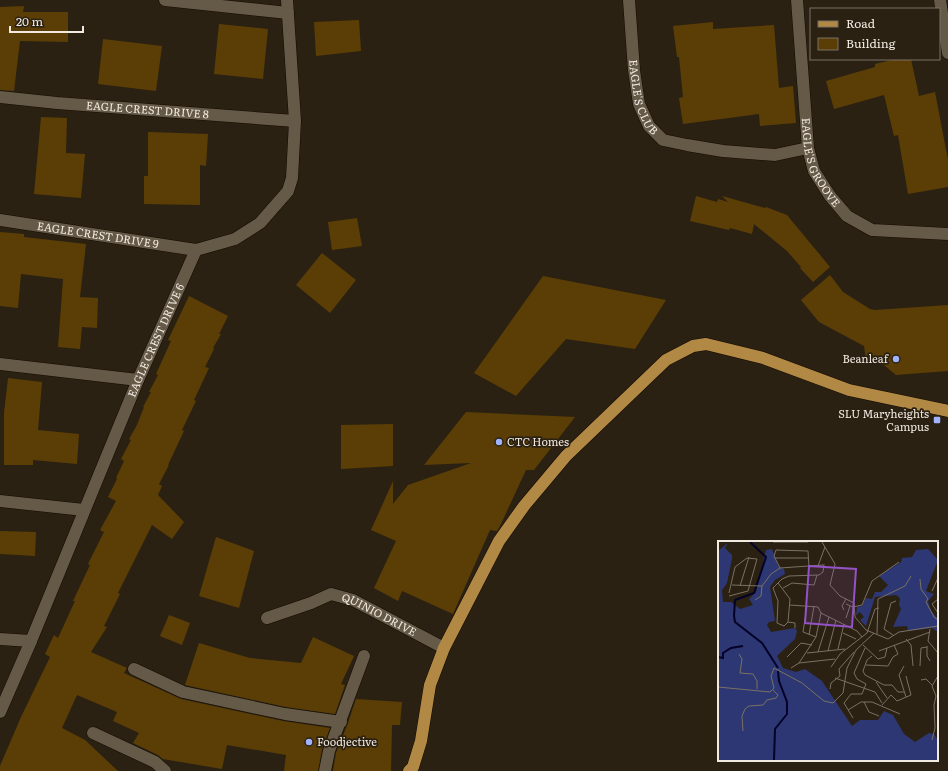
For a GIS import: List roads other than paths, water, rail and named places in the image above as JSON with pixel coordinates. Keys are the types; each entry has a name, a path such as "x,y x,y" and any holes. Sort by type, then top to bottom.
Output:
{"main road":[{"path":"409,771 412,767 421,742 430,685 444,648 499,541 524,506 566,456 666,360 693,346 706,344 763,358 849,390 948,411"}],"street":[{"path":"166,0 288,12"},
{"path":"196,250 234,239 260,223 288,191 292,178 295,121 287,0"},
{"name":"EAGLE'S CLUB","path":"629,0 638,104 649,126 663,140 723,151 775,155 808,148"},
{"name":"EAGLE'S GROOVE","path":"797,0 808,148 814,171 830,196 847,216 872,230 948,234"},
{"path":"940,0 948,52"},
{"name":"EAGLE CREST DRIVE 8","path":"0,97 57,103 295,121"},
{"name":"EAGLE CREST DRIVE 9","path":"0,220 196,250"},
{"name":"EAGLE CREST DRIVE 6","path":"0,712 31,641 138,380 196,250"},
{"path":"0,364 138,380"},
{"path":"0,501 84,510"},
{"name":"QUINIO DRIVE","path":"267,618 331,594 353,600 444,648"},
{"path":"0,639 31,641"},
{"path":"325,771 329,751 341,722 364,656"},
{"path":"134,669 183,692 285,714 341,722"},
{"path":"93,733 155,762 165,771"}],"place":[{"name":"Beanleaf","path":"896,359"},
{"name":"SLU Maryheights Campus","path":"937,420"},
{"name":"CTC Homes","path":"499,442"},
{"name":"Foodjective","path":"309,742"}]}
